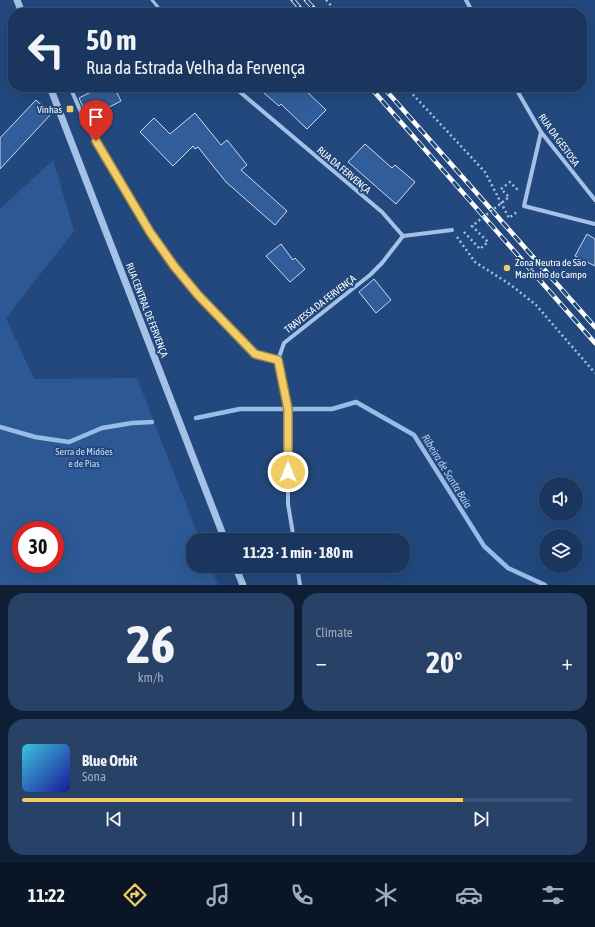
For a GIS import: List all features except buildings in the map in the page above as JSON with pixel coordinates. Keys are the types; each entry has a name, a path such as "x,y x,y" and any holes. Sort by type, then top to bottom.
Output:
{"street":[{"name":"RUA CENTRAL DE FERVENÇA","path":"52,92 222,533"},
{"path":"72,92 88,128 150,232 174,266 198,295 255,354 278,360 288,409 288,504 293,533"},
{"name":"RUA DA FERVENÇA","path":"240,92 382,212 403,236"},
{"name":"RUA DA GESTOSA","path":"518,92 541,132 595,200"},
{"path":"541,132 524,206 595,224"},
{"path":"403,236 452,230"},
{"name":"TRAVESSA DA FERVENÇA","path":"278,360 284,343 370,275 382,264 403,236"},
{"path":"238,573 243,585"},
{"path":"298,573 300,585"}],"lane":[{"path":"152,0 158,8"}],"path":[{"path":"326,0 333,8"},
{"path":"411,92 485,172 509,218 524,206"},
{"path":"464,232 480,249 488,242 472,226 509,197 501,189 510,182 518,191"},
{"path":"452,230 474,262 511,285 536,306 595,373"}],"green space":[{"name":"Serra de Midões e de Pias","path":"53,160 74,231 6,318 34,379 137,378 197,533 186,533 186,573 214,573 218,585 0,585 0,209"}],"waterway":[{"name":"Ribeira de Santa Baia","path":"196,418 240,409 332,409 356,402 414,435 484,546 508,568 545,585"},
{"name":"Ribeira de Santa Baia","path":"0,427 35,437 69,442 102,428 132,423 152,422"}],"railway":[{"path":"293,0 300,8"},
{"path":"306,0 313,8"},
{"path":"374,92 595,343"},
{"path":"387,92 595,327"}],"place":[{"name":"Vinhas","path":"70,109"},
{"name":"Zona Neutra de São Martinho do Campo","path":"507,268"}],"route":[{"path":"96,141 150,232 174,266 198,295 255,354 278,360 288,409 288,472"}]}
